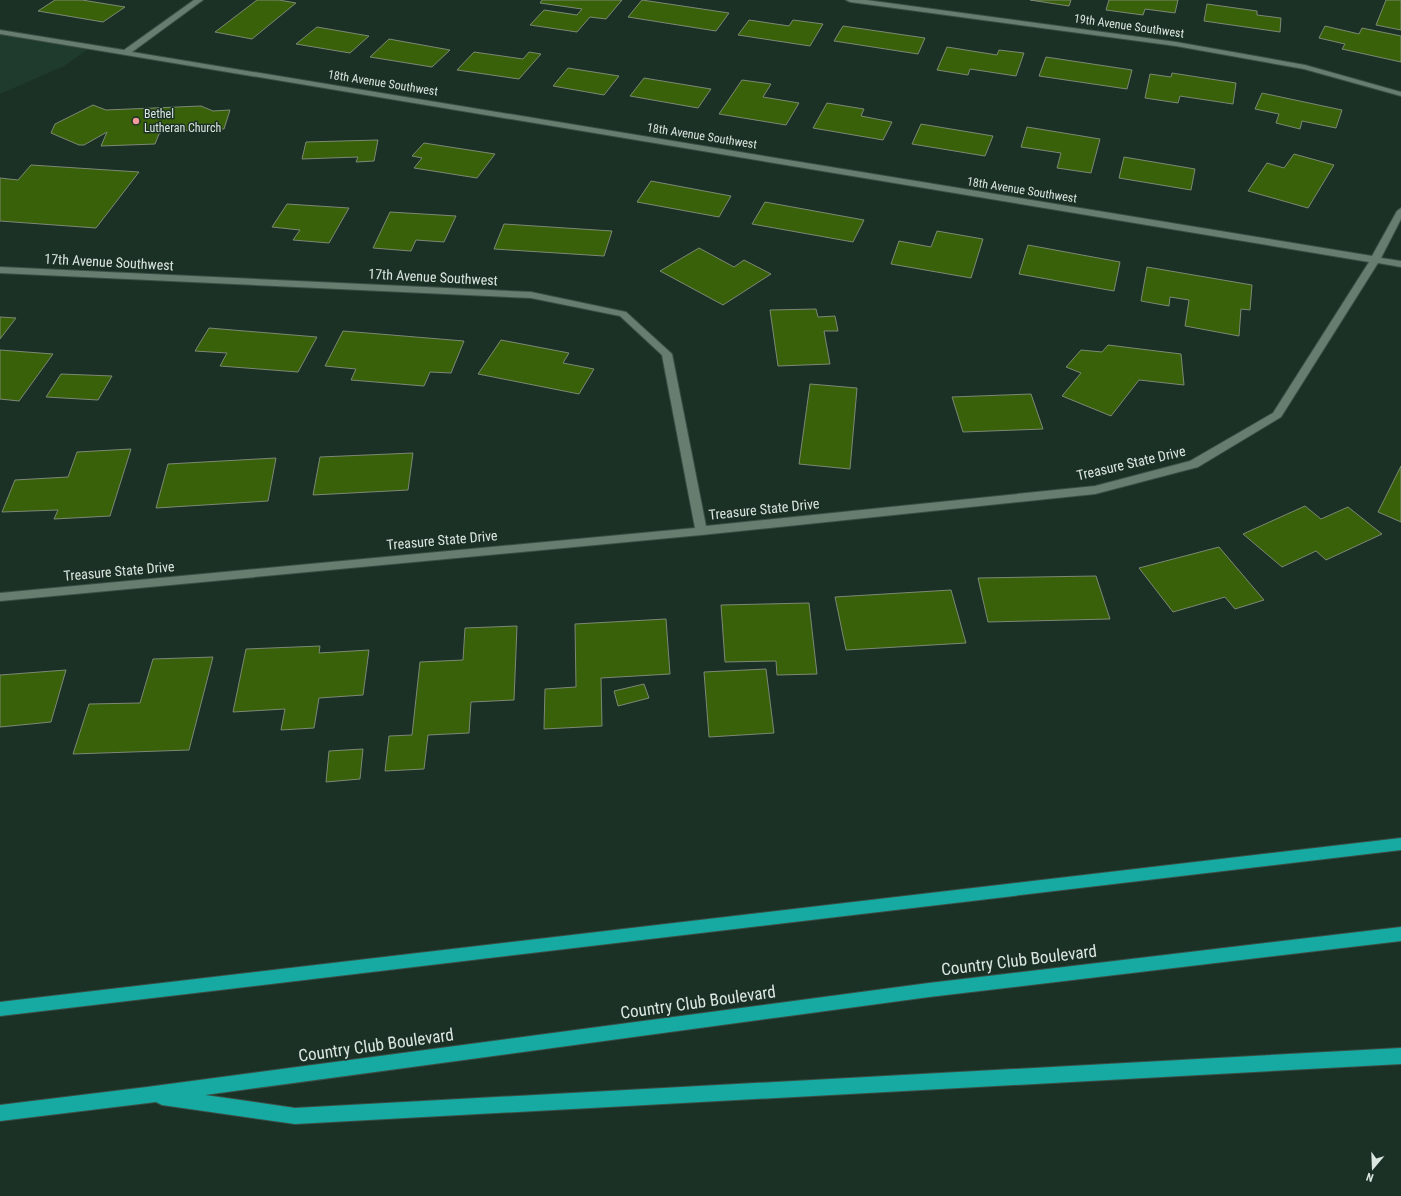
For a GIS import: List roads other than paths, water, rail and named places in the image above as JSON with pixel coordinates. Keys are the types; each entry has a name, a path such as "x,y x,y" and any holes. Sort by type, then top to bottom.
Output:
{"highway":[{"path":"0,1009 1401,844"},
{"name":"Country Club Boulevard","path":"0,1113 147,1095 928,990 1401,934"},
{"path":"147,1095 295,1116 1401,1056"}],"street":[{"path":"125,53 199,0"},
{"name":"19th Avenue Southwest","path":"850,0 1176,44 1305,67 1401,94"},
{"name":"18th Avenue Southwest","path":"0,32 1401,264"},
{"name":"Treasure State Drive","path":"0,597 701,531 1095,490 1194,464 1277,415 1375,260 1401,211"},
{"name":"17th Avenue Southwest","path":"0,270 531,296 623,314 667,354 701,531"}],"place":[{"name":"Bethel Lutheran Church","path":"136,121"}]}
